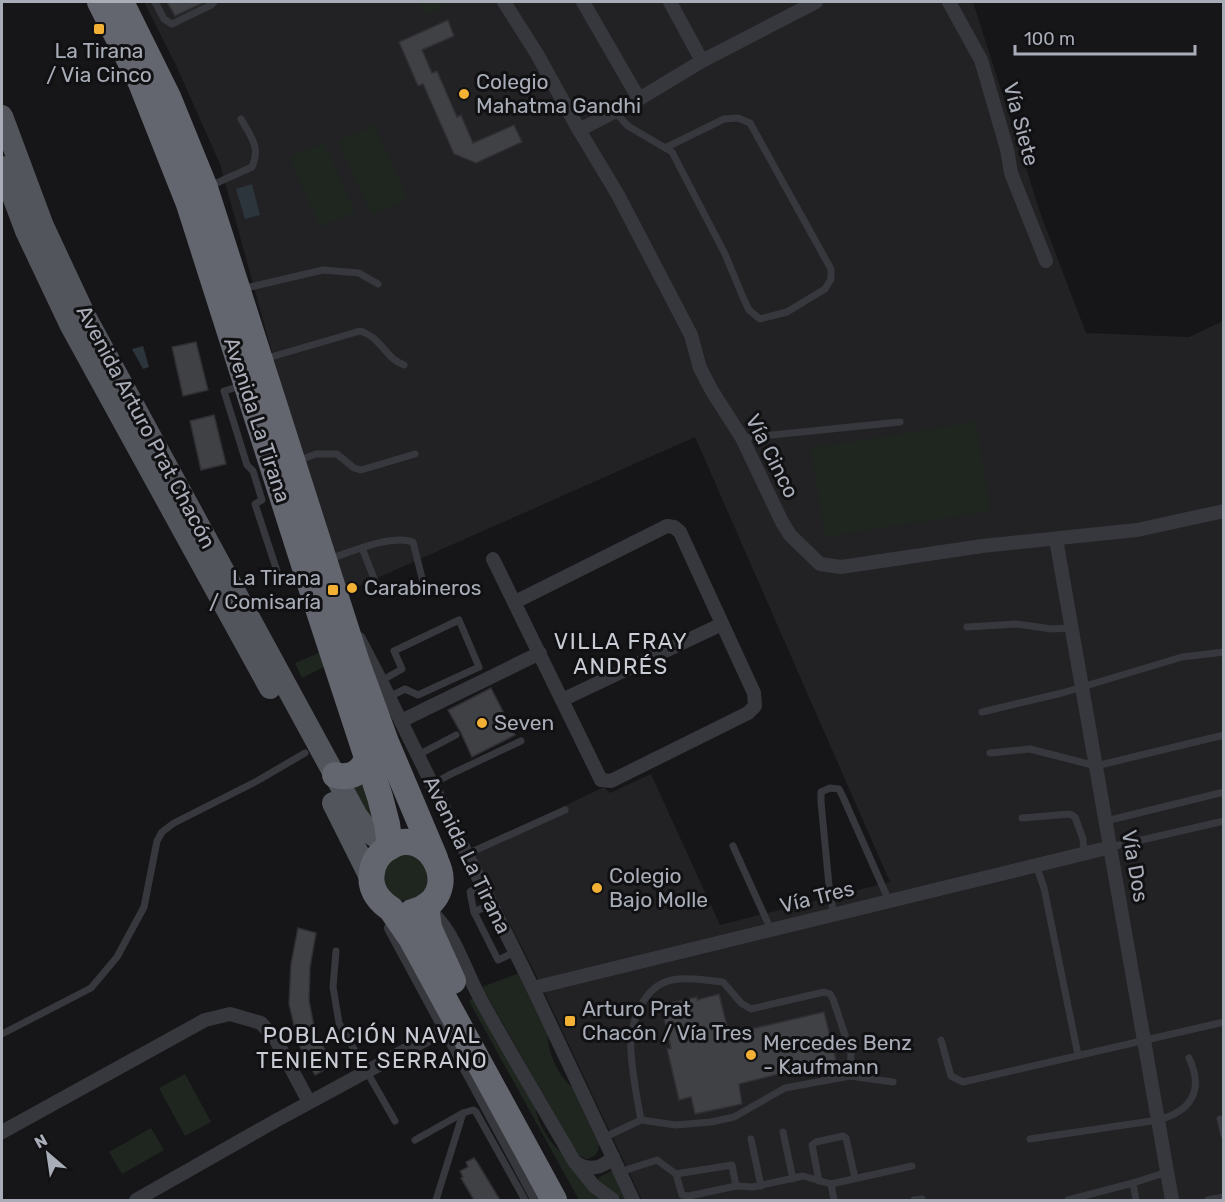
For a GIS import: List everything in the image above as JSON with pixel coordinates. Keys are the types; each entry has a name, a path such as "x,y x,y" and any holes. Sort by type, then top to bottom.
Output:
{"highway":[{"name":"Avenida La Tirana","path":"100,2 141,83 174,162 367,758 384,812 390,847"},
{"name":"Avenida La Tirana","path":"121,2 168,97 205,188 371,702 435,858"},
{"path":"335,775 345,777 355,774 363,767 367,758"},
{"path":"371,879 376,860 390,847 406,843 418,845 435,858 440,872 440,886 433,900 426,906 409,912 390,908"},
{"name":"Avenida Arturo Prat Chacón","path":"371,879 380,901 390,908 411,938 554,1200"},
{"path":"426,906 429,928 455,985 572,1200"}],"main road":[{"name":"Avenida Arturo Prat Chacón","path":"2,116 43,226 86,318 363,825 379,841 390,847"},
{"name":"Avenida Arturo Prat Chacón","path":"2,167 40,263 85,360 351,836 371,879"}],"street":[{"name":"Vía Cinco","path":"504,2 537,54 618,195 691,335 700,368 742,438 790,535 820,564 841,567 982,546 1137,530 1224,511"},
{"path":"583,2 639,99"},
{"path":"670,2 702,61"},
{"path":"579,130 639,99 702,61 816,2"},
{"name":"Vía Siete","path":"949,2 981,60 1011,173 1046,261"},
{"path":"494,559 598,777 604,781 611,781 754,709 756,697 723,624 680,532 671,526 515,602"},
{"name":"Vía Dos","path":"1056,539 1172,1200"},
{"name":"Avenida La Tirana","path":"335,595 433,784 532,988"},
{"path":"562,700 723,624"},
{"path":"401,721 540,653"},
{"name":"Vía Tres","path":"532,988 1111,847"},
{"path":"426,906 443,923 453,939 487,1009 574,1161 594,1186 613,1200"},
{"name":"Avenida Arturo Prat Chacón","path":"390,908 388,919 393,931 538,1200"},
{"path":"532,988 633,1200"},
{"path":"2,1132 205,1020 230,1014 261,1023 276,1040 309,1102"},
{"path":"136,1200 309,1102 445,1029"},
{"path":"574,1161 585,1167 598,1167 613,1157"}],"lane":[{"path":"154,2 164,19 172,24 214,2"},
{"path":"614,111 628,126 672,153 725,254 749,310 760,319 788,312 825,289 831,279 831,269 750,123 738,118 724,119 665,148"},
{"path":"205,188 252,167 258,155 256,146 242,119"},
{"path":"237,291 323,270 359,273 378,284"},
{"path":"259,361 360,332 377,340 394,361 404,365"},
{"path":"246,385 224,391 247,465 252,471 262,500 255,504 279,577"},
{"path":"742,438 900,422"},
{"path":"292,463 316,454 338,454 354,468 361,470 415,454"},
{"path":"324,560 382,542 406,540 413,542 423,582"},
{"path":"362,548 379,591"},
{"path":"381,681 402,669 394,651 459,620 479,667 418,695 405,689 389,697"},
{"path":"967,627 1016,624 1052,629 1072,628"},
{"path":"981,712 1062,693 1182,657 1224,652"},
{"path":"418,755 456,735"},
{"path":"990,753 1030,749 1096,766 1224,735"},
{"path":"433,784 521,741"},
{"path":"2,1034 91,988 117,957 144,907 157,842 162,832 174,823 305,753"},
{"path":"834,914 830,896 821,802 821,792 830,788 839,789 889,901"},
{"path":"1106,821 1224,792"},
{"path":"467,854 565,810"},
{"path":"1022,818 1070,814 1075,817 1083,839 1084,853"},
{"path":"1111,847 1224,821"},
{"path":"733,846 771,930"},
{"path":"1036,865 1044,888 1078,1055"},
{"path":"482,884 470,892 474,912 486,937 498,960 515,952"},
{"path":"474,912 491,904"},
{"path":"486,937 503,928"},
{"path":"336,951 333,987 339,1023 395,1121"},
{"path":"641,1120 635,1086 631,1038 637,1013 650,990 670,980 694,979 723,982 741,1003 752,1009 824,993 830,994 851,1053 850,1076"},
{"path":"941,1040 951,1076 963,1082 1224,1022"},
{"path":"1030,1139 1173,1116 1187,1106 1192,1098 1196,1072 1190,1058"},
{"path":"603,1137 641,1120 676,1125 734,1117 785,1088 850,1076 893,1082"},
{"path":"415,1140 463,1113 473,1110 525,1200"},
{"path":"436,1200 463,1113"},
{"path":"1220,1119 1224,1135"},
{"path":"783,1132 793,1179"},
{"path":"819,1180 812,1145 843,1136 846,1138 855,1178"},
{"path":"751,1139 761,1186"},
{"path":"620,1172 657,1160 676,1174 682,1195 689,1196 736,1186 761,1186 803,1176 831,1184 912,1166"},
{"path":"676,1174 732,1165 736,1186"},
{"path":"1068,1200 1167,1172"},
{"path":"1133,1183 1136,1200"},
{"path":"831,1184 834,1200"},
{"path":"1208,1200 1224,1197"}],"shaded area":[{"path":"144,2 973,2 1041,215 1086,333 1189,337 1223,321 1223,1200 642,1200 535,973 472,850 604,787 610,793 651,774 720,925 890,882 695,437 339,595 220,164 175,63"},
{"path":"418,2 452,2 425,15"},
{"path":"374,125 408,199 372,215 338,141"},
{"path":"324,142 355,212 320,227 289,157"},
{"path":"252,184 260,215 245,219 236,189"},
{"path":"143,346 149,367 143,369 132,349"},
{"path":"976,422 990,511 825,537 811,448"},
{"path":"321,652 326,666 302,678 295,663"},
{"path":"366,774 381,830 347,784"},
{"path":"406,855 422,862 429,878 422,894 406,901 390,894 383,878 390,862"},
{"path":"519,973 548,1035 555,1064 573,1088 599,1144 598,1152 590,1158 578,1155 482,987"},
{"path":"473,998 535,1104 538,1117 548,1138 604,1200 579,1200 469,1001"},
{"path":"185,1074 211,1122 185,1136 159,1088"},
{"path":"151,1128 164,1150 122,1174 109,1152"},
{"path":"612,1171 626,1198 623,1199 597,1183 599,1177"}],"building":[{"path":"167,2 205,2 175,16"},
{"path":"448,20 454,36 422,50 432,73 437,71 457,117 461,115 473,143 514,125 522,142 476,163 454,154 423,84 418,86 399,42"},
{"path":"196,342 208,390 183,396 172,347"},
{"path":"214,415 226,464 201,470 190,421"},
{"name":"Seven","path":"491,688 515,735 472,757 448,710"},
{"path":"298,928 316,933 310,967 309,1001 316,1036 335,1064 315,1075 298,1043 289,1004 291,964"},
{"name":"Mercedes Benz - Kaufmann","path":"719,994 729,1034 824,1012 836,1060 739,1084 742,1104 695,1114 691,1097 679,1100 667,1049 671,1048 661,1005"},
{"path":"474,1158 500,1200 474,1200 461,1178 463,1177 460,1171 468,1167 466,1162"}],"place":[{"name":"La Tirana / Via Cinco","path":"99,29"},
{"name":"Colegio Mahatma Gandhi","path":"464,94"},
{"name":"Carabineros","path":"352,588"},
{"name":"La Tirana / Comisaría","path":"333,590"},
{"name":"Seven","path":"482,723"},
{"name":"Colegio Bajo Molle","path":"597,888"},
{"name":"Arturo Prat Chacón / Vía Tres","path":"570,1021"},
{"name":"Mercedes Benz - Kaufmann","path":"751,1055"}],"district":[{"name":"VILLA FRAY ANDRÉS","path":"621,654"},
{"name":"POBLACIÓN NAVAL TENIENTE SERRANO","path":"372,1048"}]}
